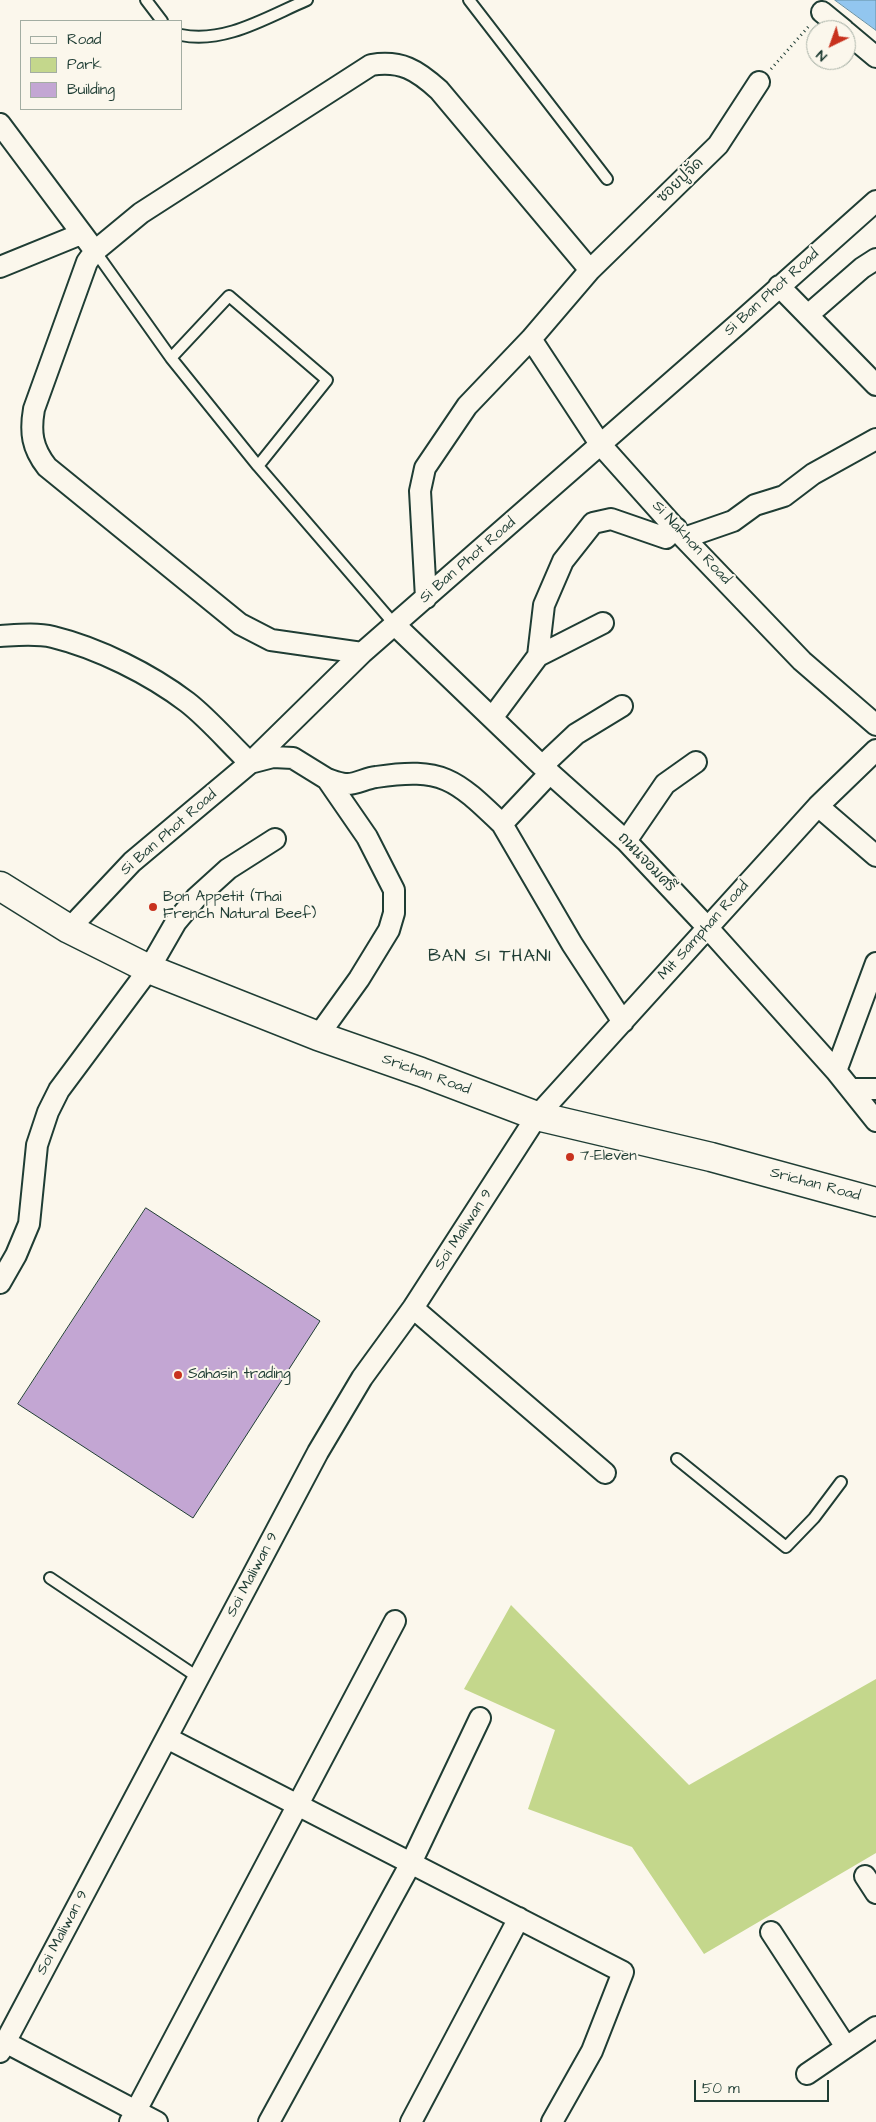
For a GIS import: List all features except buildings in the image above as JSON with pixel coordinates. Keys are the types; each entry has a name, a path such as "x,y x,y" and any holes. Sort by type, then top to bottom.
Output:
{"main road":[{"name":"Srichan Road","path":"0,886 69,929 149,969 318,1036 421,1072 537,1116 711,1157 876,1202"}],"street":[{"path":"822,12 832,20"},
{"path":"856,40 876,57"},
{"path":"362,653 271,640 240,624 47,467 38,456 32,433 34,409 87,262 95,251 141,213 371,65 385,62 400,64 414,70 439,90 590,270"},
{"name":"ซอยปูจัด","path":"426,598 420,491 425,468 467,406 531,339 590,270 718,145 759,82"},
{"path":"0,124 95,251"},
{"name":"Si Ban Phot Road","path":"69,929 132,862 250,763 362,653 876,201"},
{"path":"0,267 81,234"},
{"path":"808,315 862,268 876,259"},
{"path":"780,286 876,385"},
{"name":"Si Nakhon Road","path":"531,339 600,444 680,533 802,661 876,725"},
{"path":"538,656 544,605 563,561 593,523 611,519 666,538 733,521 755,505 784,496 812,474 876,438"},
{"path":"492,718 538,656 603,623"},
{"name":"ถนนจอมศรี","path":"395,625 546,769 626,841 707,927 836,1071 876,1121"},
{"path":"0,636 34,634 53,637 108,656 141,673 188,702 250,763 273,757 293,758 327,779 347,785 370,778 419,773 440,776 471,794 502,824 572,944 623,1022"},
{"path":"502,824 576,734 622,706"},
{"name":"Mit Samphan Road","path":"537,1116 818,806 876,750"},
{"path":"626,841 665,784 696,762"},
{"path":"318,1036 359,979 389,930 395,902 394,890 367,837 327,779"},
{"path":"818,806 876,856"},
{"path":"0,1283 16,1255 29,1224 37,1145 51,1105 59,1090 149,969 176,922 196,898 228,869 275,839"},
{"path":"836,1071 876,963"},
{"path":"852,1089 876,1089"},
{"name":"Soi Maliwan 9","path":"3,2047 318,1452 362,1378 413,1308 537,1116"},
{"path":"413,1308 605,1473"},
{"path":"133,2116 395,1621"},
{"path":"269,2122 411,1863 480,1718"},
{"path":"167,1738 623,1972 592,2051 552,2122"},
{"path":"865,1876 876,1893"},
{"path":"411,2122 519,1918"},
{"path":"771,1932 846,2047"},
{"path":"807,2074 876,2027"},
{"path":"3,2047 133,2116 157,2122"}],"lane":[{"path":"146,0 161,20"},
{"path":"182,35 198,38 232,33 307,0"},
{"path":"469,0 607,179"},
{"path":"95,251 171,358 258,466 395,625"},
{"path":"171,358 230,296 327,380 258,466"},
{"path":"677,1459 786,1547 814,1518 841,1482"},
{"path":"50,1578 199,1678"}],"path":[{"path":"759,82 822,12"}],"green space":[{"path":"511,1605 689,1785 876,1679 876,1853 704,1954 632,1847 528,1809 555,1730 464,1689"}],"water":[{"path":"835,0 876,0 876,30"}],"place":[{"name":"Bon Appetit (Thai French Natural Beef)","path":"153,907"},
{"name":"7-Eleven","path":"570,1157"},
{"name":"Sahasin trading","path":"178,1375"}],"district":[{"name":"BAN SI THANI","path":"490,957"}]}
